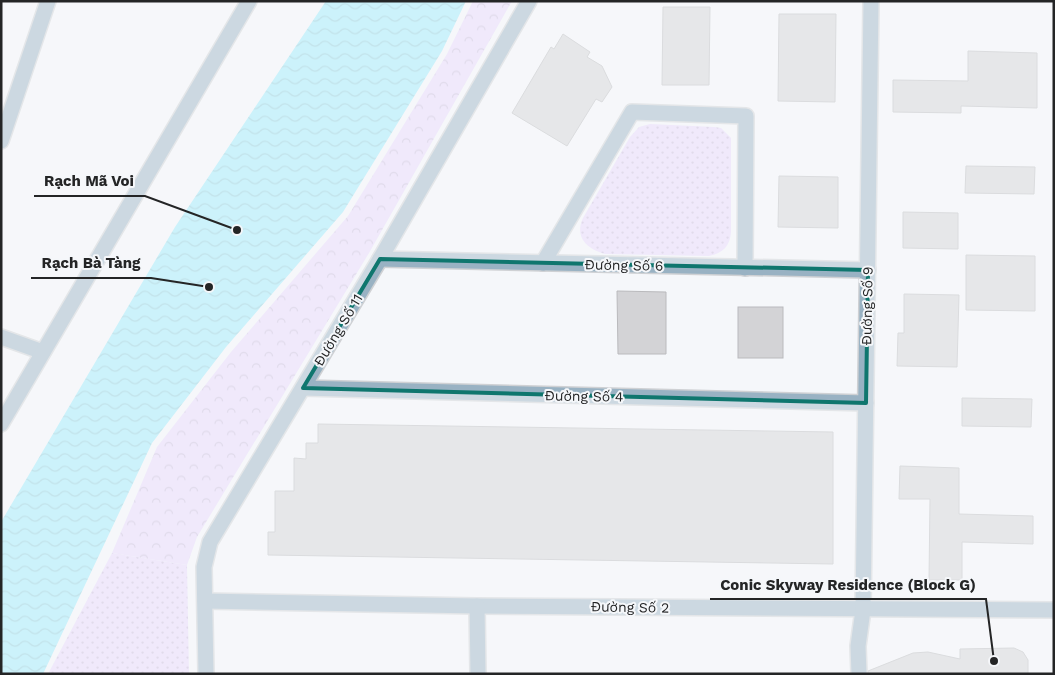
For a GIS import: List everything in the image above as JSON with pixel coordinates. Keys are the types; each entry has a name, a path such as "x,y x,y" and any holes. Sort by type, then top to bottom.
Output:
{"street":[{"path":"1,141 48,1"},
{"path":"1,424 249,1"},
{"name":"Đường Số 11","path":"206,674 204,567 210,542 380,259 529,1"},
{"name":"Đường Số 9","path":"860,674 858,646 863,610 871,1"},
{"path":"543,263 632,112 746,116 745,268"},
{"name":"Đường Số 6","path":"380,259 868,270"},
{"path":"1,337 43,352"},
{"name":"Đường Số 4","path":"302,388 866,403"},
{"name":"Đường Số 2","path":"206,601 477,606 1054,610"},
{"path":"477,606 478,674"}],"highlighted area":[{"path":"380,259 868,270 866,403 303,388"}],"green space":[{"path":"473,1 512,1 369,253 197,537 187,565 112,553 157,447 231,352 348,216 447,54"},
{"path":"650,124 721,128 731,138 731,232 729,241 722,251 709,256 605,254 593,249 581,236 580,231 583,218 630,137 639,127"},
{"path":"112,553 187,565 189,674 48,674"}],"water":[{"path":"326,1 466,1 442,51 343,212 226,347 152,443 43,674 1,674 1,522 175,227"}],"building":[{"path":"663,7 710,7 709,85 662,85"},
{"path":"779,14 836,14 835,102 778,101"},
{"path":"563,34 590,52 587,57 602,66 612,87 602,102 596,99 567,146 512,113 551,47 554,49"},
{"path":"968,51 1037,53 1037,108 961,106 961,113 893,112 893,80 968,81"},
{"path":"966,166 1035,167 1034,194 965,193"},
{"path":"779,176 838,177 838,228 778,227"},
{"path":"903,212 958,213 958,249 903,248"},
{"path":"966,255 1035,256 1035,311 966,310"},
{"path":"617,291 666,292 666,354 618,354"},
{"path":"904,294 959,295 957,367 897,366 898,333 904,333"},
{"path":"738,307 783,307 783,358 738,358"},
{"path":"962,398 1032,399 1031,427 962,426"},
{"path":"318,424 833,432 833,564 268,555 268,532 275,532 275,491 294,491 294,458 306,459 306,443 318,443"},
{"path":"900,466 959,468 959,514 1033,516 1033,544 962,542 962,580 929,580 930,499 899,499"},
{"path":"1014,648 1023,652 1028,660 1028,674 868,674 868,671 913,653 928,652 960,659 960,649"}],"place":[{"name":"Rạch Mã Voi","path":"237,230"},
{"name":"Rạch Bà Tàng","path":"209,287"},
{"name":"Conic Skyway Residence (Block G)","path":"994,661"}]}
